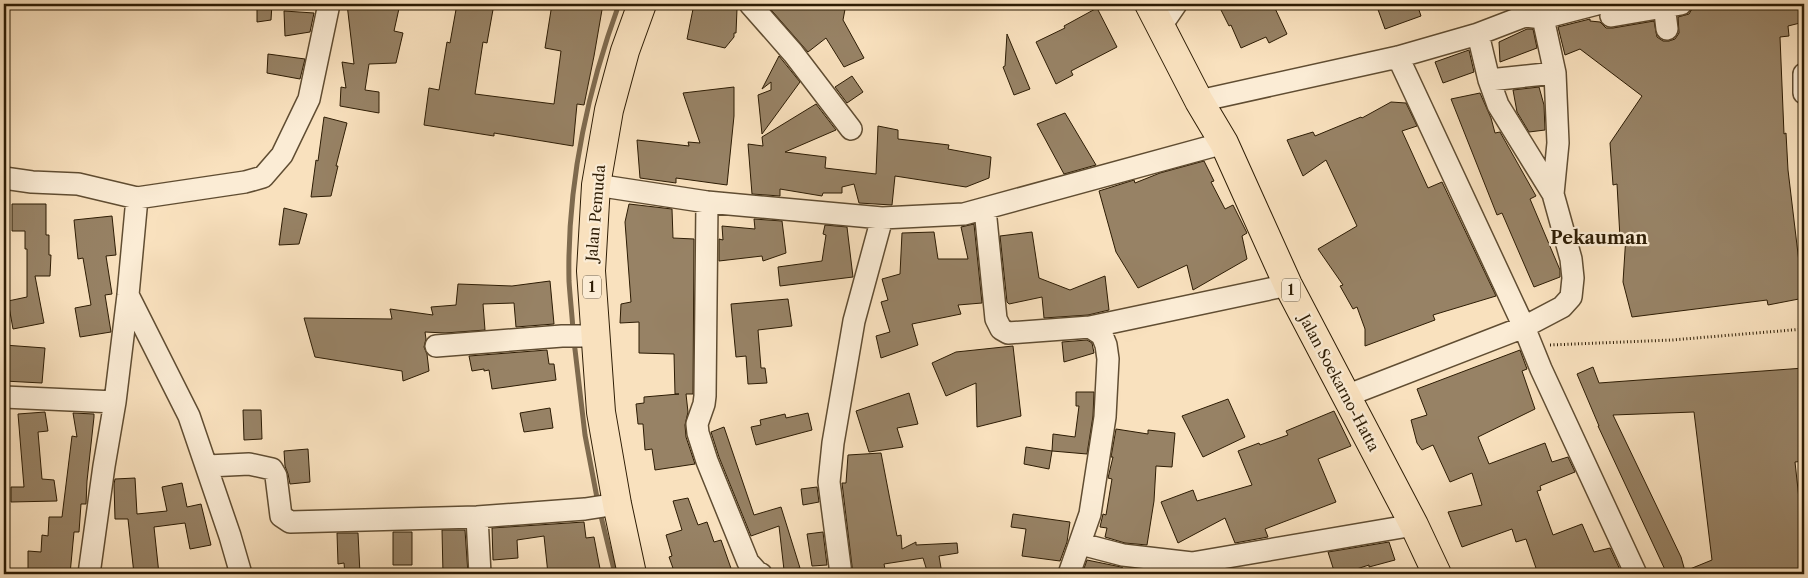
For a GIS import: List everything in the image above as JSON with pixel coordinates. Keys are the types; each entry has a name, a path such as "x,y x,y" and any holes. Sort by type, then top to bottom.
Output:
{"highway":[{"name":"Jalan Pemuda","path":"632,574 611,505 590,336 590,271 596,185 609,110 625,51 642,4"},
{"name":"Jalan Soekarno-Hatta","path":"1155,15 1199,101 1224,143 1288,285 1438,574"}],"street":[{"path":"4,178 32,182 78,184 137,198 245,182 263,177 282,154 309,99 328,4"},
{"path":"750,4 851,129"},
{"path":"1155,15 1176,4"},
{"path":"1199,101 1398,57 1478,34 1525,16 1544,18 1604,10 1670,5 1667,29"},
{"path":"1544,18 1555,73 1558,143 1553,194"},
{"path":"1346,396 1528,336 1571,297 1573,278 1571,258 1553,194 1498,104 1489,80 1478,34"},
{"path":"1398,57 1636,574"},
{"path":"1489,80 1555,73"},
{"path":"1804,74 1804,93"},
{"path":"596,185 707,202 882,218 964,214 1224,143"},
{"path":"89,574 115,402 137,198"},
{"path":"707,202 705,396 697,424 698,433 707,461 748,562 761,574"},
{"path":"985,209 996,319 1001,329 1008,332 1090,327 1288,285"},
{"path":"841,574 829,482 833,443 854,321 882,218"},
{"path":"128,295 189,416 208,466 241,574"},
{"path":"1069,574 1090,514 1106,417 1108,359 1102,335 1090,327"},
{"path":"436,346 562,336 590,336"},
{"path":"4,397 115,402"},
{"path":"208,466 250,464 272,469 276,476 281,516 290,522 477,517 585,509 611,505"},
{"path":"477,517 480,574"},
{"path":"1081,544 1185,569 1414,525"}],"path":[{"path":"1528,336 1672,340 1804,329"}],"building":[{"path":"257,4 272,4 271,20 257,22"},
{"path":"347,4 377,7 378,4 400,4 394,31 403,33 396,63 369,64 365,90 379,92 379,113 340,106 341,87 346,88 342,62 354,64"},
{"path":"457,4 494,4 487,43 483,42 475,94 554,104 561,51 545,48 552,4 603,4 584,105 577,104 573,146 494,133 494,136 424,125 429,88 439,90 447,42 450,43"},
{"path":"694,4 732,4 737,9 736,33 734,33 734,37 725,48 687,39"},
{"path":"766,4 846,4 843,20 864,58 844,67 826,38 808,52"},
{"path":"1218,4 1273,4 1287,34 1269,43 1266,37 1241,48 1231,25 1229,26"},
{"path":"1376,4 1417,4 1421,16 1385,29"},
{"path":"1733,4 1804,4 1804,22 1788,26 1789,36 1780,37 1784,134 1786,133 1788,170 1799,262 1804,261 1804,298 1768,305 1767,300 1632,317 1623,282 1626,235 1620,238 1617,184 1613,185 1610,143 1642,96 1580,49 1565,55 1558,27 1590,19 1590,21 1600,22 1606,28 1654,21 1657,37 1663,41 1669,41 1675,39 1679,33 1678,17 1689,14 1692,9"},
{"path":"1097,8 1117,47 1071,71 1073,75 1056,84 1036,42 1065,28 1064,26"},
{"path":"284,11 314,13 310,32 285,36"},
{"path":"1527,29 1533,29 1537,48 1500,62 1499,42"},
{"path":"1007,34 1030,89 1014,95 1003,67 1005,66"},
{"path":"1469,50 1474,72 1443,83 1435,62"},
{"path":"268,54 305,59 300,79 267,73"},
{"path":"779,56 800,82 762,134 758,95 771,90 771,82 762,89"},
{"path":"852,76 863,92 847,103 835,87"},
{"path":"734,87 734,116 727,185 676,178 676,183 640,178 637,140 689,146 688,142 700,143 683,93"},
{"path":"1539,87 1544,105 1545,130 1529,132 1517,112 1513,90"},
{"path":"1480,93 1491,118 1495,133 1500,132 1536,196 1530,199 1560,270 1560,277 1534,287 1502,213 1497,215 1451,99"},
{"path":"1391,102 1406,103 1417,126 1402,131 1428,188 1442,182 1496,296 1433,315 1435,320 1365,346 1365,329 1357,307 1353,309 1340,286 1343,285 1318,249 1357,226 1326,160 1303,176 1287,140 1313,132 1315,136 1362,118"},
{"path":"816,104 836,130 785,152 826,157 825,168 876,174 878,126 898,130 898,139 949,145 948,149 991,157 989,178 966,187 895,176 892,205 859,203 854,184 842,187 842,193 823,193 822,196 780,189 780,196 752,194 748,144 763,146 762,137"},
{"path":"1065,113 1096,165 1064,174 1037,124"},
{"path":"324,117 347,123 336,166 338,166 331,196 311,197 316,160 318,161"},
{"path":"1204,161 1214,181 1211,182 1225,209 1233,205 1247,233 1242,236 1247,259 1193,290 1187,265 1138,288 1116,252 1099,191 1134,180 1135,183 1160,173"},
{"path":"12,204 46,204 46,235 49,235 49,255 51,255 50,276 35,276 44,323 13,329 8,301 27,297 27,249 25,249 25,231 12,231"},
{"path":"629,204 672,209 673,238 694,239 693,394 686,394 688,412 685,425 686,437 695,464 655,470 652,449 645,450 643,424 638,424 636,404 644,403 644,397 679,394 675,394 674,354 639,353 639,322 620,323 621,304 631,302 625,222"},
{"path":"284,208 307,214 299,244 279,245"},
{"path":"112,216 116,255 106,256 112,294 105,295 111,332 80,337 75,308 91,305 83,258 78,259 74,220"},
{"path":"754,219 782,221 786,253 763,261 762,256 719,261 719,239 723,240 722,226 755,229"},
{"path":"974,224 982,303 958,305 961,314 912,324 918,345 881,358 876,336 890,332 881,302 888,300 882,279 900,274 902,233 934,232 938,259 968,259 961,227"},
{"path":"825,225 847,227 853,277 780,286 778,267 822,261 826,235 823,234"},
{"path":"1032,232 1039,278 1070,290 1105,276 1109,310 1088,315 1044,318 1042,297 1009,304 1007,302 1000,236"},
{"path":"550,281 554,324 516,327 514,303 483,304 485,330 445,333 425,332 424,347 427,354 429,371 403,381 402,371 315,357 304,318 392,319 390,309 433,315 431,307 456,305 458,284 512,286"},
{"path":"788,299 792,326 758,330 761,368 765,368 767,383 748,384 746,356 736,357 731,304"},
{"path":"1087,340 1092,343 1094,353 1064,362 1062,342"},
{"path":"4,345 45,348 42,383 4,381"},
{"path":"1013,346 1021,416 977,427 976,383 946,396 932,363 956,352"},
{"path":"547,350 549,364 554,364 556,380 492,389 489,370 472,371 469,356"},
{"path":"1520,350 1527,369 1522,371 1535,409 1478,437 1489,464 1545,443 1552,462 1568,457 1575,472 1540,486 1541,490 1537,491 1553,535 1582,524 1594,552 1610,548 1622,574 1538,574 1526,539 1516,542 1512,529 1462,547 1448,512 1482,505 1472,473 1450,482 1433,445 1422,450 1417,443 1411,420 1427,415 1417,389"},
{"path":"1593,367 1599,383 1804,368 1804,461 1795,462 1804,545 1804,570 1763,574 1667,574 1598,426 1577,374","holes":["1694,412 1712,560 1685,571 1681,557 1613,415"]},
{"path":"1076,392 1094,392 1093,416 1087,454 1052,451 1053,434 1075,437 1079,406 1076,406"},
{"path":"909,393 918,424 897,428 903,447 869,452 856,411"},
{"path":"1228,399 1245,437 1203,457 1182,416"},
{"path":"550,408 553,428 524,432 520,413"},
{"path":"243,410 261,410 262,439 244,440"},
{"path":"1334,411 1351,446 1318,459 1336,502 1265,529 1268,537 1235,543 1225,518 1178,543 1161,502 1193,490 1197,501 1252,485 1238,451 1288,435 1286,431"},
{"path":"45,412 48,431 38,432 42,479 54,480 57,501 11,502 11,487 24,487 18,414"},
{"path":"73,413 94,414 94,417 86,504 81,504 79,532 74,532 70,574 28,574 28,551 41,552 42,535 48,536 49,517 62,517 72,436 77,437"},
{"path":"808,413 812,430 756,445 751,427 761,425 760,420 785,414 786,418"},
{"path":"724,427 754,515 781,507 800,568 784,570 779,526 751,536 719,457 711,432"},
{"path":"1116,429 1148,434 1148,430 1175,433 1172,467 1156,466 1154,501 1147,545 1125,543 1105,537 1107,528 1100,527 1103,514 1106,515 1112,479 1108,478 1113,457 1111,457"},
{"path":"1026,447 1052,451 1049,469 1024,464"},
{"path":"308,449 310,482 290,484 285,466 284,451"},
{"path":"881,453 897,536 901,535 902,549 916,542 916,545 957,543 958,553 939,556 942,574 928,574 923,558 884,564 886,574 853,574 842,483 846,483 848,455"},
{"path":"135,478 137,514 167,511 162,487 182,483 187,507 201,504 211,545 190,549 185,523 154,527 159,574 134,574 128,519 115,519 114,484 115,479"},
{"path":"817,487 819,502 803,505 801,489"},
{"path":"688,498 698,525 707,522 714,542 721,540 733,574 677,574 676,570 674,571 669,557 672,556 666,535 682,530 673,501"},
{"path":"1013,514 1070,522 1067,542 1060,561 1022,556 1026,529 1011,527"},
{"path":"584,522 586,538 594,537 601,574 548,574 544,536 517,540 518,558 493,560 492,528"},
{"path":"442,530 465,530 468,574 443,574"},
{"path":"393,532 412,532 412,565 393,565"},
{"path":"823,532 827,565 812,566 807,534"},
{"path":"337,533 358,533 360,574 345,574 344,563 338,564"},
{"path":"1389,542 1395,560 1335,574 1328,552"},
{"path":"1087,560 1121,567 1123,568 1123,574 1082,574"}],"waterway":[{"path":"573,330 569,281 571,210 581,140 597,71 619,4"},
{"path":"574,341 585,435 598,503"},
{"path":"600,512 615,574"}],"district":[{"name":"Pekauman","path":"1599,238"}]}
